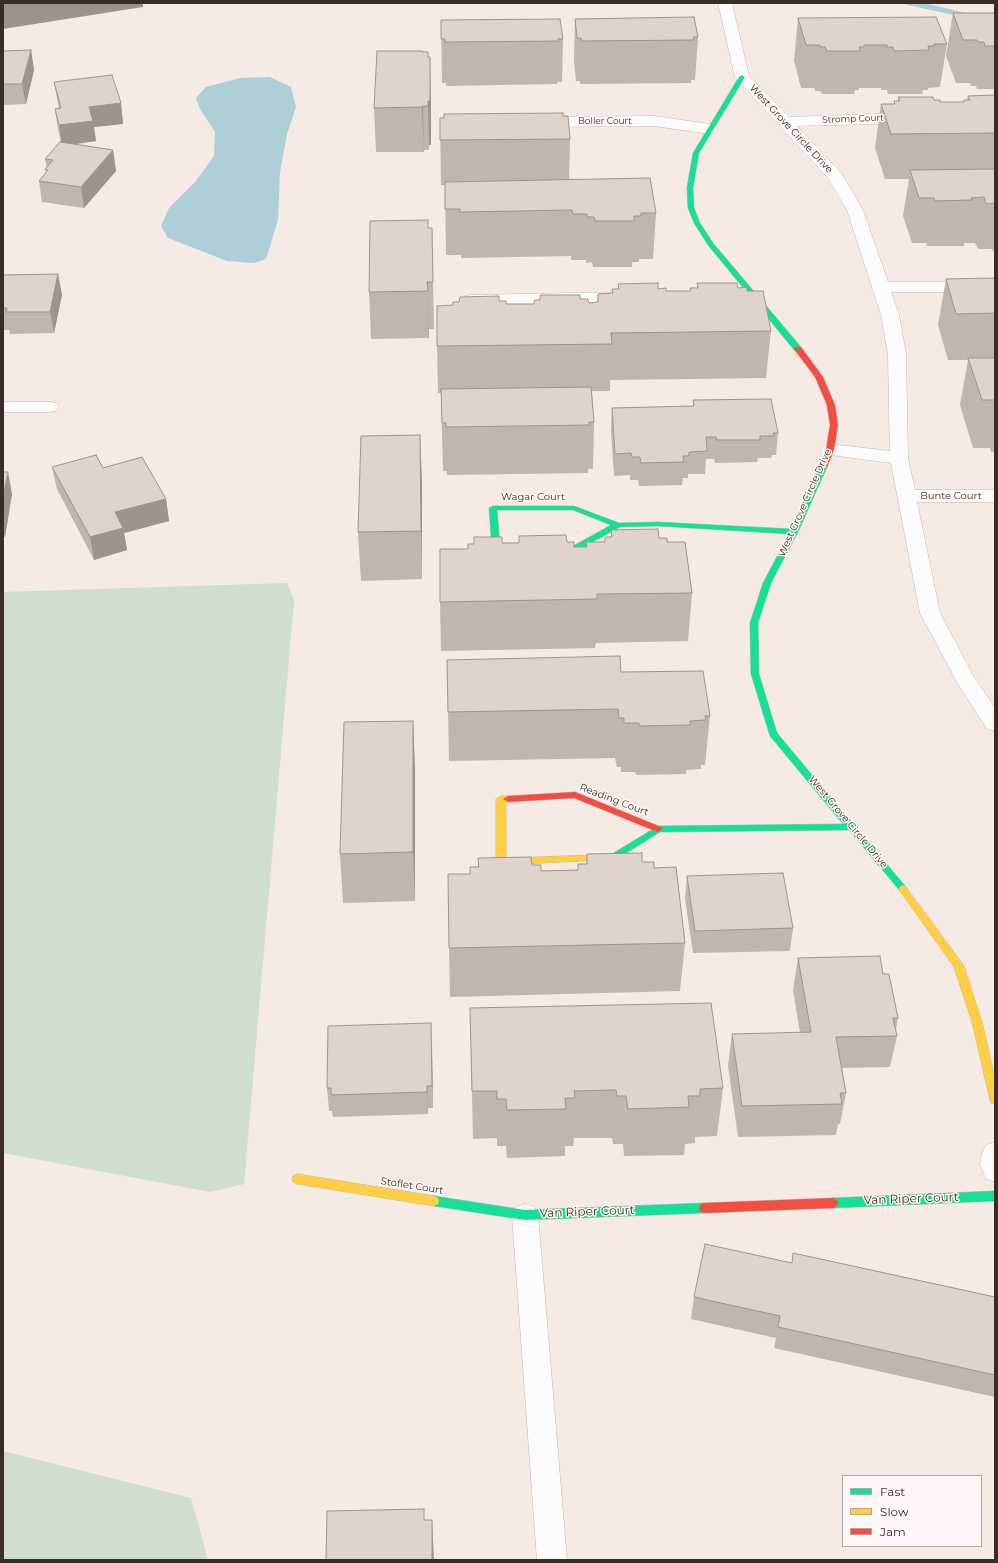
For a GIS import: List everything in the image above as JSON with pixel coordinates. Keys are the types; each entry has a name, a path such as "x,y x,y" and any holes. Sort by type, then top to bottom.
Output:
{"street":[{"path":"726,3 742,77"},
{"name":"West Grove Circle Drive","path":"995,724 965,679 930,613 899,458 897,354 890,315 855,210 835,176 742,77 696,152 690,188 691,208 697,223 740,291 796,346 819,376 831,405 834,425 830,450 794,532 767,583 754,623 755,674 773,734 904,889 958,966 977,1022 995,1100"},
{"name":"Stromp Court","path":"784,122 868,118 921,118"},
{"name":"Boller Court","path":"523,122 654,121 710,129"},
{"path":"882,288 995,286"},
{"path":"471,300 644,297"},
{"path":"3,407 50,407"},
{"path":"830,450 899,458"},
{"name":"Bunte Court","path":"907,496 995,496"},
{"name":"Wagar Court","path":"524,549 496,550 493,508 574,508 618,525 658,524 794,532"},
{"name":"Wagar Court","path":"538,548 577,547 618,525"},
{"name":"Reading Court","path":"658,829 614,857 501,862 501,799 575,795 658,829 852,827"},
{"path":"995,1153 993,1164 995,1171"},
{"name":"Stoflet Court","path":"296,1179 525,1214"},
{"name":"Van Riper Court","path":"552,1560 525,1214 995,1196"}],"green space":[{"path":"287,583 294,600 244,1184 210,1192 3,1153 3,592"},
{"path":"3,1451 191,1498 208,1560 3,1560"}],"water":[{"path":"270,77 291,87 296,107 287,134 280,172 278,220 266,259 254,263 227,261 168,238 161,226 169,208 195,182 214,156 215,132 200,109 196,98 206,87 240,78"}],"building":[{"path":"953,13 995,13 995,46 985,46 984,42 978,42 977,40 963,40"},
{"path":"694,17 698,37 693,37 694,40 582,41 581,38 577,38 575,19"},
{"path":"936,17 947,44 934,44 934,46 928,46 929,50 894,51 893,47 887,47 887,45 864,45 864,47 859,47 860,51 827,51 825,47 820,47 820,45 806,45 798,18"},
{"path":"560,19 563,39 558,39 558,41 445,42 445,39 441,39 441,20"},
{"path":"31,50 22,84 3,84 3,51"},
{"path":"377,51 428,52 428,57 430,57 430,101 428,101 428,106 374,108"},
{"path":"112,75 121,103 89,107 93,121 59,125 55,109 61,108 54,82"},
{"path":"995,95 995,133 891,134 881,104 895,104 894,101 900,101 898,97 933,97 934,100 940,100 940,102 964,102 964,100 970,100 968,96"},
{"path":"563,113 563,116 568,116 570,139 440,140 440,118 444,118 444,114"},
{"path":"60,142 113,150 81,187 39,181 48,170 45,169 53,160 45,159"},
{"path":"995,169 995,203 986,204 984,197 971,198 972,200 935,201 934,198 919,198 910,170"},
{"path":"650,178 656,213 641,213 641,216 634,216 634,221 595,221 594,217 587,217 587,214 573,214 572,210 460,212 460,209 445,209 445,182"},
{"path":"428,220 428,228 432,228 433,282 427,282 428,291 369,292 370,221"},
{"path":"58,274 50,312 6,312 7,308 3,308 3,275"},
{"path":"995,278 995,313 956,314 946,279"},
{"path":"658,283 658,289 666,288 666,291 691,291 690,288 698,288 697,283 737,283 738,288 747,287 747,291 763,291 771,331 611,333 612,344 437,346 437,306 453,305 453,302 459,302 460,297 499,296 499,301 506,301 506,304 534,304 534,300 540,300 540,295 580,295 580,299 588,299 589,303 598,302 598,294 613,293 612,289 619,289 618,284"},
{"path":"968,358 995,358 995,400 982,400"},
{"path":"591,387 594,422 589,422 589,425 446,427 446,423 442,423 441,389"},
{"path":"771,399 778,433 773,433 774,436 760,436 760,440 717,440 716,437 706,437 707,451 689,452 689,456 683,456 684,462 641,463 640,457 632,457 631,453 615,454 612,408 694,406 693,400"},
{"path":"420,435 421,531 358,532 361,436"},
{"path":"96,455 103,468 142,457 166,499 115,512 123,528 90,537 52,467"},
{"path":"3,472 8,472 3,498"},
{"path":"658,529 659,538 667,538 667,542 685,542 692,593 597,594 597,599 440,602 440,549 468,549 468,544 474,544 474,537 502,537 502,543 519,543 519,536 566,535 567,542 574,542 574,547 587,547 586,542 605,542 605,537 612,537 611,530"},
{"path":"620,656 621,672 703,671 710,716 705,716 706,720 690,721 690,725 639,726 639,723 624,723 624,718 619,718 618,709 448,712 447,660"},
{"path":"413,721 413,852 340,854 344,722"},
{"path":"642,853 642,862 654,862 654,868 676,867 685,943 449,948 448,874 470,874 470,867 479,867 478,858 531,857 532,865 541,865 541,871 578,870 578,864 587,864 587,854"},
{"path":"783,873 793,928 695,931 687,876"},
{"path":"880,956 883,974 889,974 898,1018 893,1018 897,1036 836,1037 846,1093 840,1093 842,1104 742,1106 732,1034 811,1032 798,958"},
{"path":"711,1003 723,1088 700,1089 700,1096 688,1096 689,1107 628,1109 626,1096 617,1096 616,1090 574,1091 575,1098 565,1098 566,1109 507,1110 506,1099 497,1099 497,1091 472,1091 470,1008"},
{"path":"431,1023 432,1086 427,1086 427,1092 331,1095 331,1088 327,1088 328,1026"},
{"path":"705,1244 792,1263 793,1253 995,1297 995,1375 778,1327 780,1316 694,1297"},
{"path":"424,1509 424,1520 432,1520 432,1560 326,1560 327,1511"}],"waterway":[{"path":"908,3 995,22"}],"traffic: fast":[{"path":"742,77 696,153 690,188 691,208 697,223 710,244 798,349"},
{"path":"824,465 794,532 767,583 754,623 755,674 773,734 903,889"},
{"path":"513,549 496,550 493,508 574,508 618,525 658,524 794,532"},
{"path":"546,548 577,547 618,525"},
{"path":"598,858 614,857 658,829 852,827"},
{"path":"833,1203 995,1196"},
{"path":"434,1201 525,1215 704,1208"}],"traffic: slow":[{"path":"508,799 501,799 501,862 598,858"},
{"path":"903,889 959,966 977,1022 995,1100"},
{"path":"297,1179 434,1201"}],"traffic: jam":[{"path":"798,349 819,377 831,405 834,425 830,450 824,465"},
{"path":"508,799 575,795 658,829"},
{"path":"704,1208 833,1203"}]}
